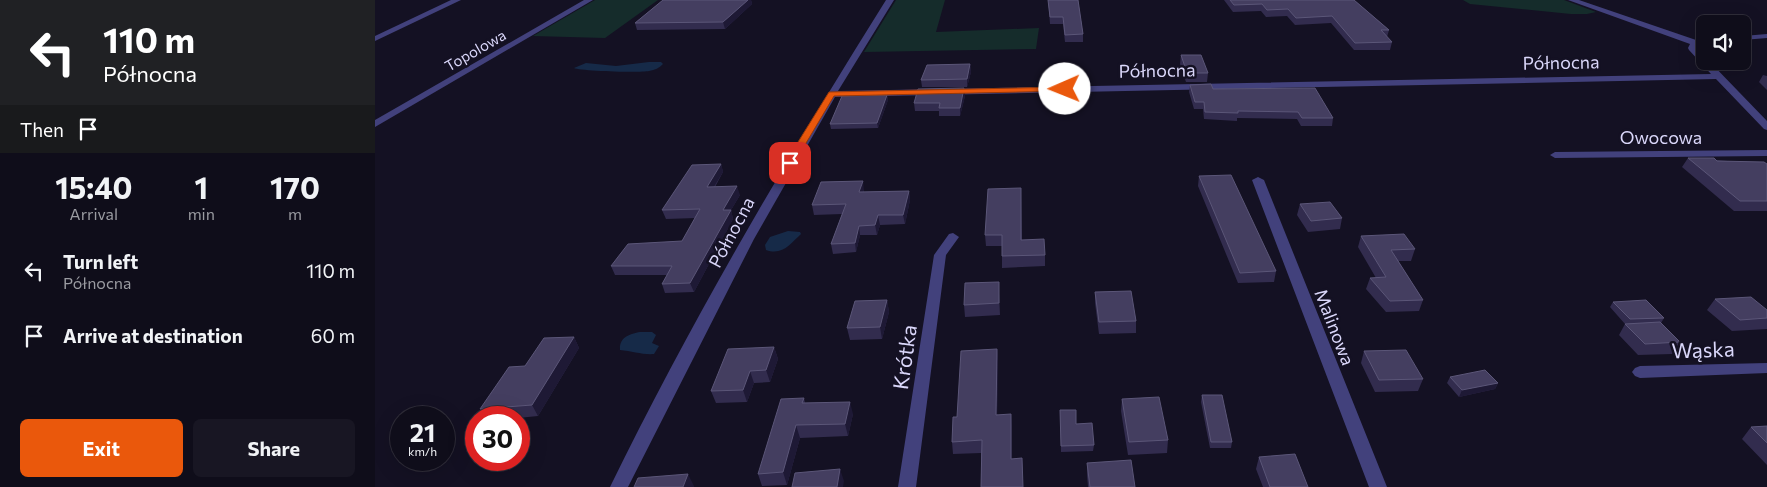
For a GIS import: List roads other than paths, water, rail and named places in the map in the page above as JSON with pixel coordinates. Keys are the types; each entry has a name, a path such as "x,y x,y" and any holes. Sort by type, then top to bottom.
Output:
{"street":[{"path":"375,39 457,0"},
{"name":"Topolowa","path":"375,124 589,0"},
{"path":"832,94 890,0"},
{"path":"1572,0 1695,43 1692,48 1767,127"},
{"path":"1751,37 1767,36"},
{"name":"Północna","path":"619,487 739,252 832,94 1719,76"},
{"name":"Owocowa","path":"1555,155 1767,153"},
{"name":"Malinowa","path":"1258,180 1378,487"},
{"name":"Krótka","path":"907,487 940,255 953,237"},
{"name":"Wąska","path":"1640,372 1767,368"}],"water":[{"path":"661,62 663,64 658,68 643,72 598,71 574,68 586,63 616,66"},
{"path":"788,231 800,232 801,234 782,250 766,250 765,245 770,237"},
{"path":"640,332 652,332 656,335 652,343 659,346 654,354 620,350 623,339"}]}
